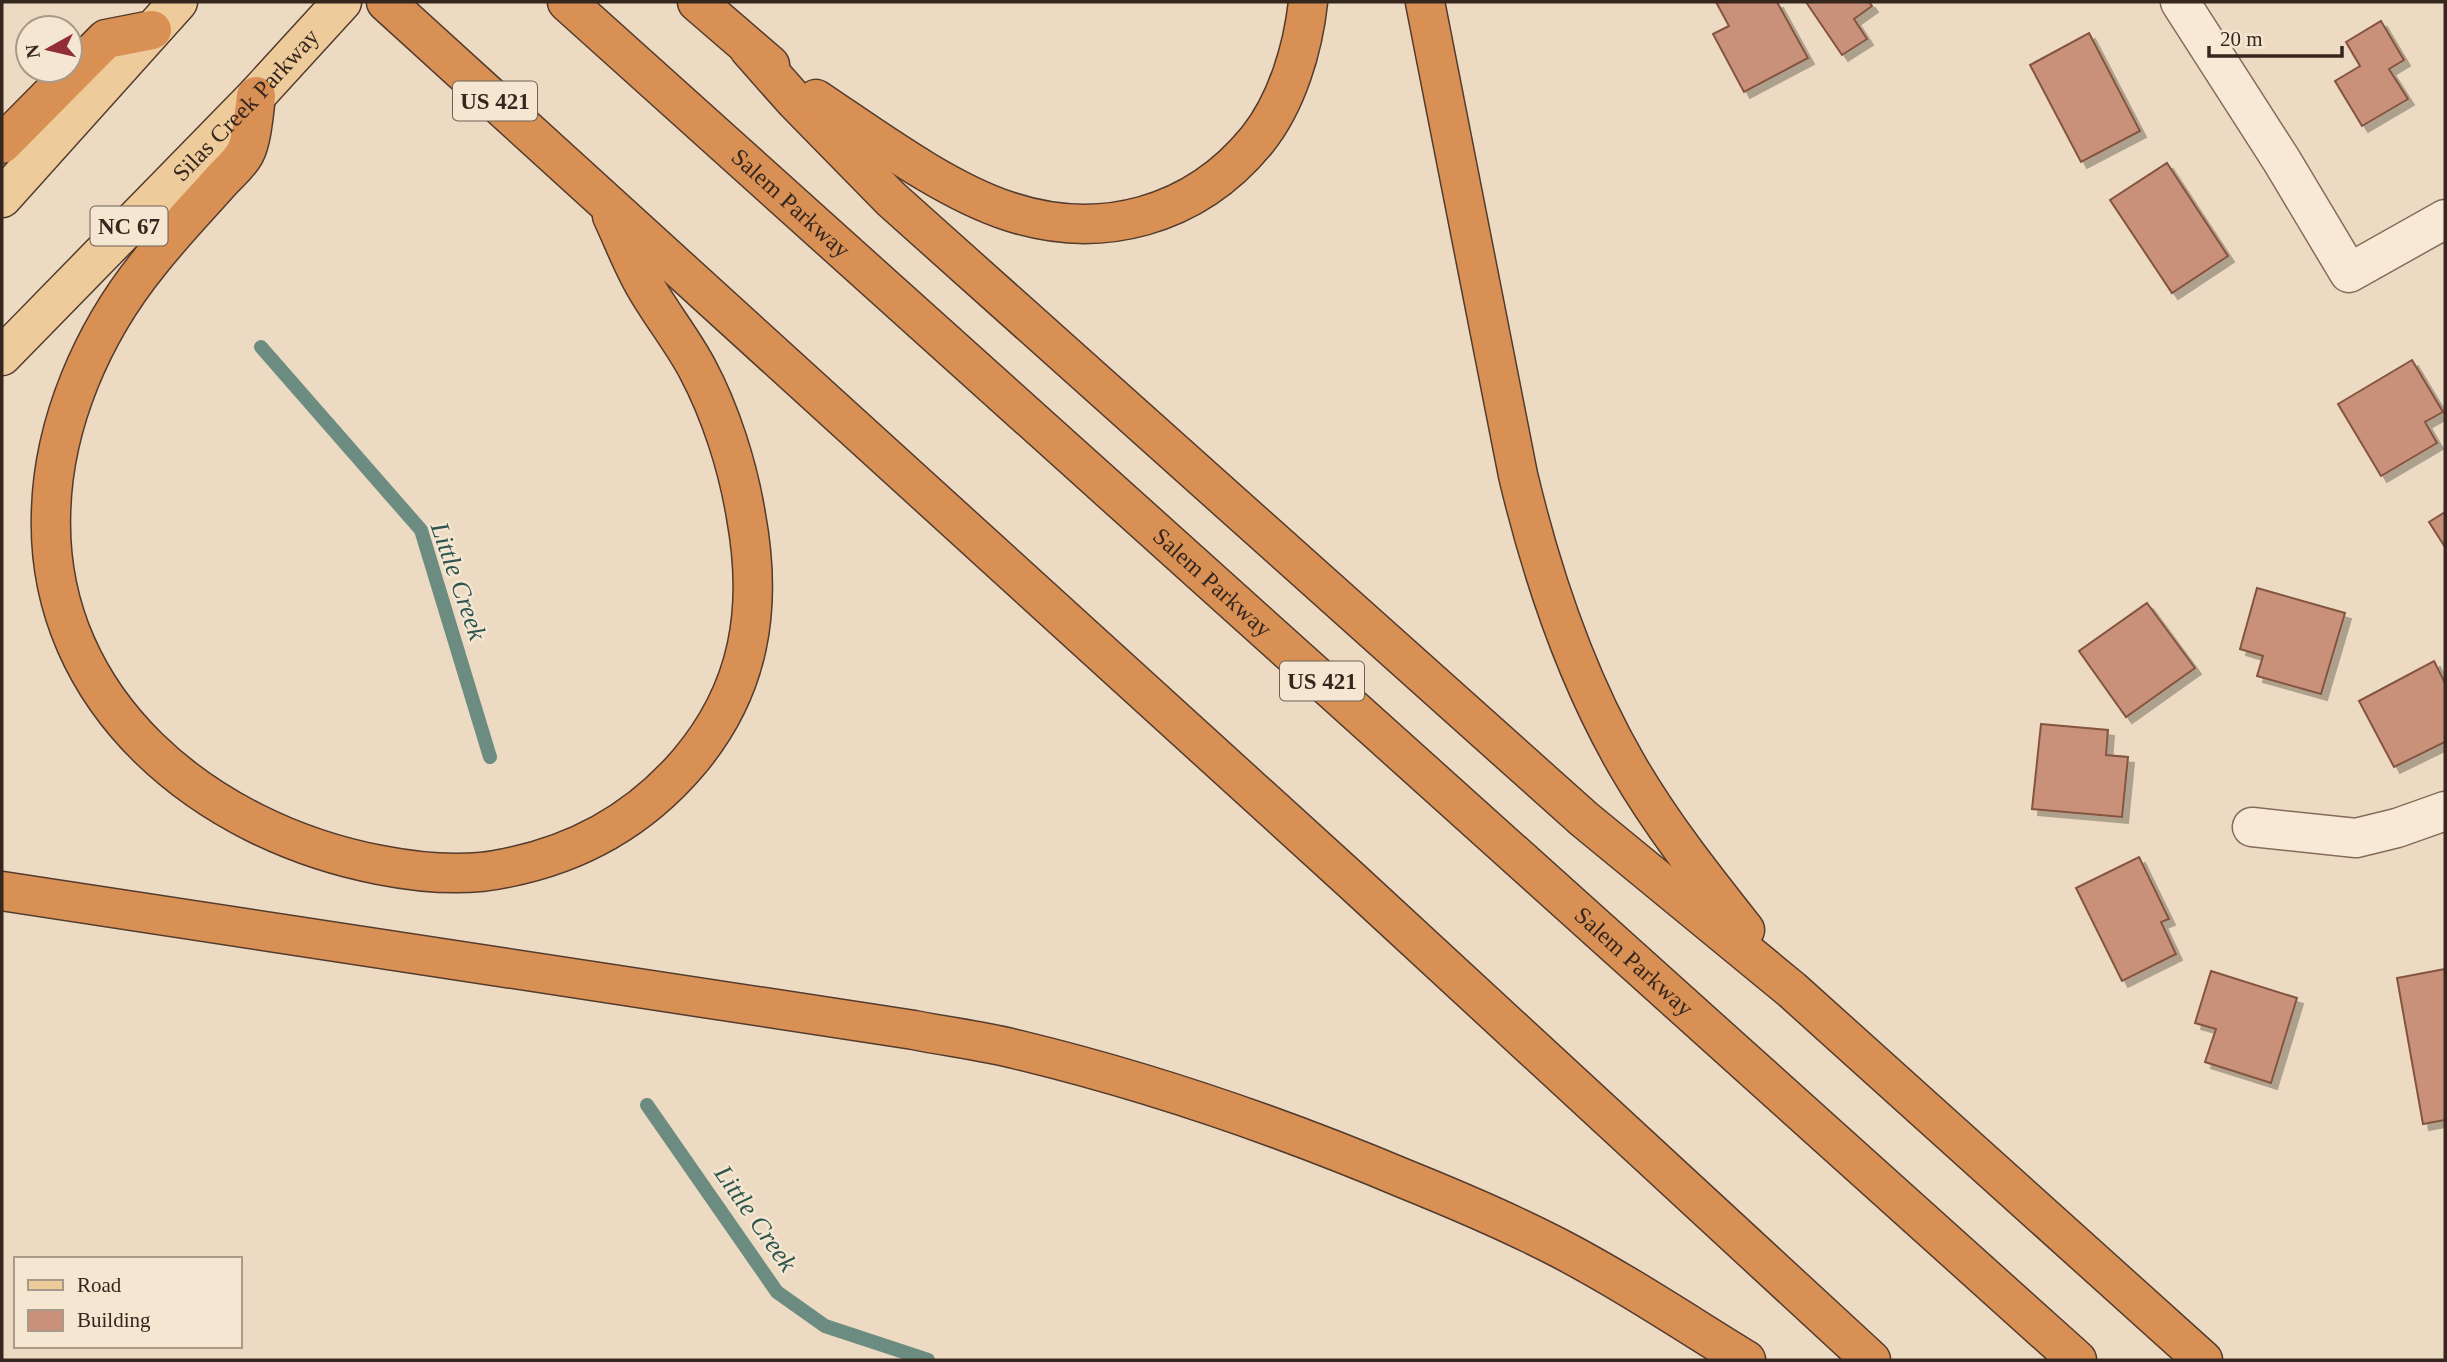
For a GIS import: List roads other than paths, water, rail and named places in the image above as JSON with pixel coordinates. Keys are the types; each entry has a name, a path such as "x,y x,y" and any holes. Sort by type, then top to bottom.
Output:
{"highway":[{"name":"US 421","path":"386,2 1361,890 1871,1360"},
{"name":"Salem Parkway","path":"567,2 2077,1360"},
{"path":"697,2 749,49 802,90 874,138 970,195 1008,211 1048,222 1086,225 1127,220 1168,208 1201,192 1232,167 1259,138 1279,103 1294,67 1308,2"},
{"path":"1425,2 1518,475 1533,537 1572,652 1626,764 1660,817 1699,873 1792,990"},
{"path":"2,144 106,39 166,15"},
{"path":"749,49 795,101 891,199 1584,819 1792,990 2203,1360"},
{"path":"256,96 246,152 148,264 98,341 77,385 55,467 51,553 58,597 72,636 92,678 117,714 151,752 194,788 240,817 293,841 349,859 402,869 452,873 502,870 550,857 595,840 635,813 670,783 721,717 737,683 749,644 754,604 747,517 737,473 698,369 643,283 605,201"},
{"path":"2,891 914,1030 1016,1049 1121,1076 1228,1110 1337,1150 1452,1198 1559,1248 1746,1360"}],"main road":[{"name":"Silas Creek Parkway","path":"2,356 256,96 342,2"},
{"path":"2,198 166,15"}],"street":[{"path":"2180,2 2282,161 2349,273 2441,231"},
{"path":"2252,827 2356,838 2445,811"}],"waterway":[{"name":"Little Creek","path":"261,347 421,530 490,757"},
{"name":"Little Creek","path":"647,1105 777,1292 825,1326 928,1360"}]}
